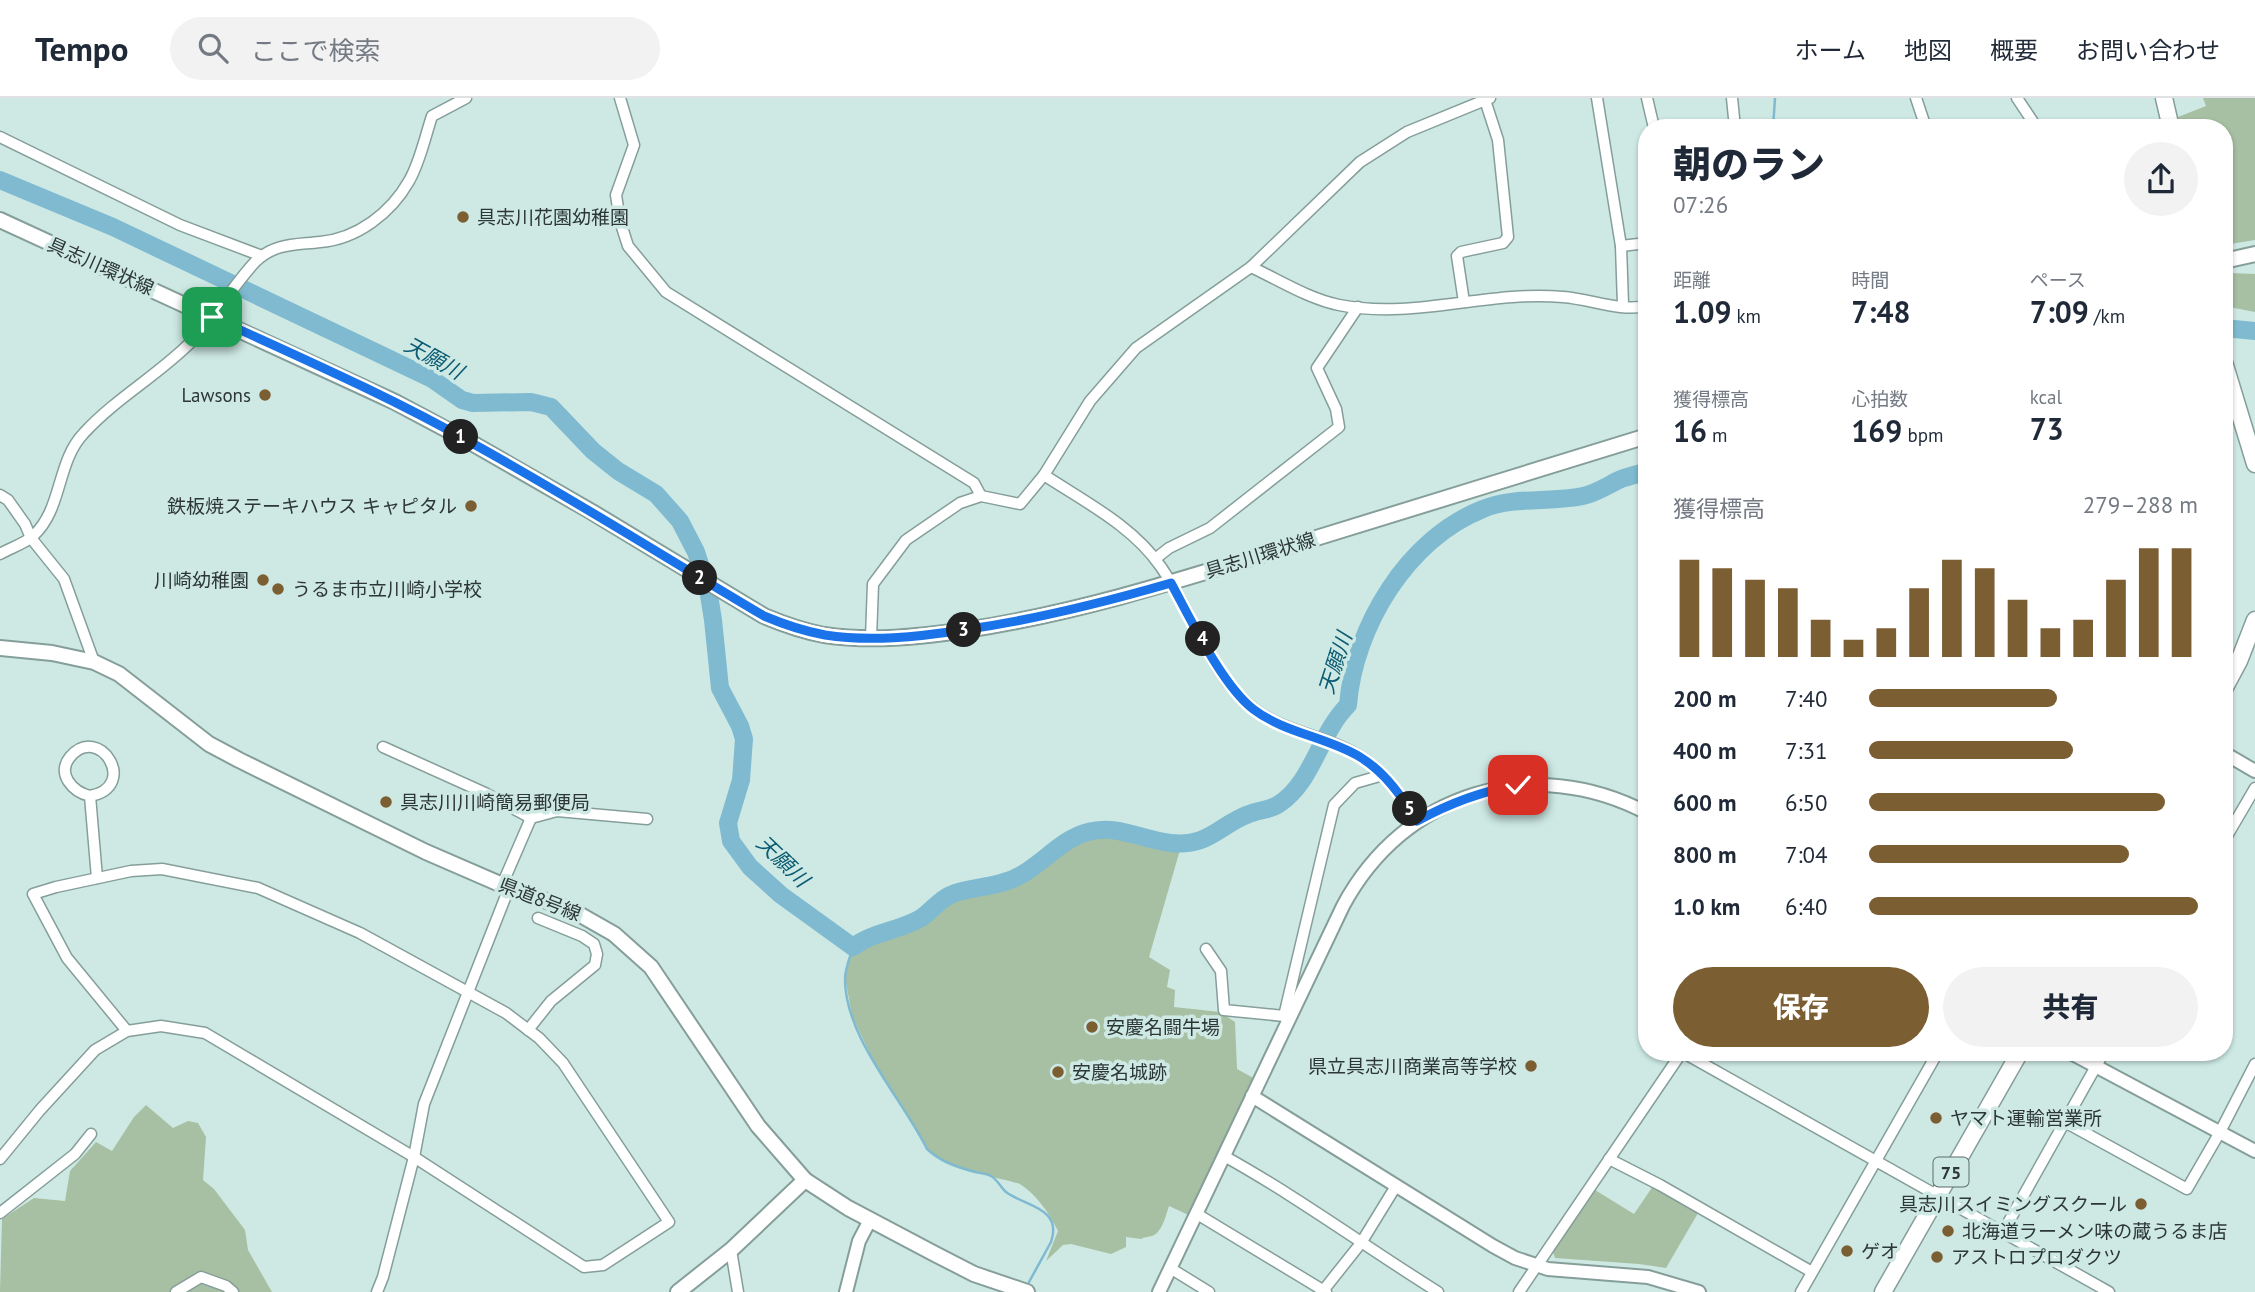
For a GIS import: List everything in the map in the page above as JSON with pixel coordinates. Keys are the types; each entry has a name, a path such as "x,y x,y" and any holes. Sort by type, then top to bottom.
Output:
{"main road":[{"path":"2164,98 2169,119"},
{"name":"具志川環状線","path":"0,220 394,402 592,512 764,616 823,635 871,638 929,635 1050,615 1171,583 1638,439"},
{"path":"2233,259 2255,254"},
{"path":"2233,392 2255,464"},
{"path":"2233,672 2255,620"},
{"name":"県道8号線","path":"0,648 52,653 94,662 119,674 209,744 229,755 425,852 505,887 570,909 614,934 651,967 758,1126 806,1180 870,1220 974,1274 1027,1292"},
{"name":"75","path":"1883,1292 2015,1061"},
{"path":"678,1292 731,1250 806,1180"}],"street":[{"path":"0,554 31,538 50,512 66,459 82,434 192,341 261,256 286,244 328,242 341,238 379,217 392,205 409,181 432,116 466,98"},
{"path":"620,98 634,145 616,195 621,221 628,246 666,292 974,483 981,496"},
{"path":"1597,98 1621,246 1623,305"},
{"path":"1647,98 1652,119"},
{"path":"1732,98 1734,119"},
{"path":"1916,98 1923,119"},
{"path":"2017,98 2031,119"},
{"path":"871,638 873,584 906,540 960,503 981,496 1020,504 1044,475 1090,401 1136,348 1251,267 1360,162 1407,132 1488,99 1498,140 1508,237 1503,243 1461,252 1457,256 1464,302"},
{"path":"0,136 180,226 261,256"},
{"path":"1621,246 1638,244"},
{"path":"1251,267 1320,299 1358,307 1399,310 1491,297 1564,297 1606,306 1638,308"},
{"path":"1155,559 1169,548 1210,528 1339,427 1336,409 1317,368 1358,307"},
{"path":"1044,475 1135,536 1171,583 1224,676 1253,709 1286,727 1353,753 1383,775 1417,821"},
{"path":"0,495 13,508 31,538 64,579 94,662"},
{"path":"92,747 104,751 113,762 113,774 109,788 101,794 90,796 78,793 69,785 65,774 67,761 73,753 92,747"},
{"path":"383,747 485,793 531,818 556,811 647,819"},
{"path":"2233,758 2255,771"},
{"path":"1287,1017 1334,805 1355,783 1383,775"},
{"path":"1159,1292 1287,1017 1352,889 1372,862 1417,821 1480,792 1518,785 1559,785 1609,795 1638,809"},
{"path":"2233,826 2255,788"},
{"path":"90,796 97,878"},
{"path":"377,1292 414,1157 424,1104 469,991 531,818"},
{"path":"0,1159 95,1050 127,1031 161,1026 205,1033 414,1157 584,1267 603,1265 670,1222 563,1063 528,1030 469,991 360,933 258,888 162,869 131,871 33,894 67,958 127,1031"},
{"path":"528,1030 551,1001 595,965 597,954 594,944 582,936 538,918"},
{"path":"1206,949 1221,971 1224,1010 1287,1017"},
{"path":"1519,1292 1676,1061"},
{"path":"1698,1061 2109,1292"},
{"path":"1801,1292 1932,1061"},
{"path":"2086,1061 2255,1151"},
{"path":"2003,1232 2098,1061"},
{"path":"2065,1122 2187,1189 2255,1064"},
{"path":"1252,1096 1493,1246 1536,1265 1566,1271 1648,1276 1699,1292"},
{"path":"0,1213 75,1154 91,1134"},
{"path":"1224,1156 1275,1184 1360,1244 1438,1292"},
{"path":"1609,1159 1812,1272"},
{"path":"1197,1214 1324,1291 1360,1244 1396,1186"},
{"path":"846,1292 859,1241 870,1220"},
{"path":"731,1250 738,1292"},
{"path":"1170,1268 1209,1292"},
{"path":"176,1292 201,1276 226,1286 233,1292"}],"green space":[{"path":"2203,98 2255,98 2255,240 2233,244 2233,119 2179,119 2206,106"},
{"path":"2233,273 2255,274 2255,312 2233,308"},
{"path":"1117,830 1182,843 1149,957 1170,970 1167,987 1175,990 1174,1007 1220,1012 1235,1022 1237,1069 1257,1080 1195,1218 1169,1206 1161,1228 1152,1236 1141,1239 1126,1237 1126,1247 1111,1254 1071,1244 1063,1245 1046,1261 1058,1231 1047,1211 1032,1193 1020,1184 947,1162 927,1149 873,1060 852,1016 845,977 853,947 863,939 922,917 937,903 953,894 996,885 1024,874 1075,837 1087,832"},
{"path":"146,1105 173,1128 188,1121 198,1123 206,1137 203,1180 214,1189 245,1230 248,1250 272,1292 0,1292 2,1219 34,1198 65,1201 70,1171 96,1142 112,1151 134,1117"},
{"path":"1653,1186 1698,1213 1666,1268 1555,1258 1552,1249 1595,1190 1634,1214"}],"waterway":[{"path":"1774,119 1775,98"},
{"name":"天願川","path":"0,180 113,227 432,379 462,400 473,403 531,402 551,407 593,451 618,471 656,494 680,521 696,552 708,589 720,688 744,739 741,780 728,823 731,841 750,867 781,895 853,947 921,918 950,895 1013,879 1079,835 1109,830 1171,843 1195,842 1239,819 1279,804 1291,795 1300,783 1330,730 1348,705 1352,675 1374,616 1409,563 1431,541 1456,523 1495,505 1583,496 1638,474"},
{"name":"天願川","path":"2233,329 2255,331"},
{"path":"853,947 845,979 847,1001 854,1023 864,1045 927,1149 950,1163 989,1175 1006,1192 1040,1209 1052,1221 1051,1242 1029,1282"}],"place":[{"name":"具志川花園幼稚園","path":"463,217"},
{"name":"Lawsons","path":"265,395"},
{"name":"鉄板焼ステーキハウス キャピタル","path":"471,506"},
{"name":"川崎幼稚園","path":"263,580"},
{"name":"うるま市立川崎小学校","path":"278,589"},
{"name":"具志川川崎簡易郵便局","path":"386,802"},
{"name":"安慶名闘牛場","path":"1092,1027"},
{"name":"県立具志川商業高等学校","path":"1531,1066"},
{"name":"安慶名城跡","path":"1058,1072"},
{"name":"ヤマト運輸営業所","path":"1936,1118"},
{"name":"具志川スイミングスクール","path":"2141,1204"},
{"name":"北海道ラーメン味の蔵うるま店","path":"1948,1231"},
{"name":"ゲオ","path":"1847,1251"},
{"name":"アストロプロダクツ","path":"1937,1257"}],"route":[{"path":"212,317 394,402 470,442 764,616 783,624 823,635 853,638 906,637 1050,615 1171,583 1224,676 1242,699 1265,717 1346,750 1371,764 1401,797 1417,821 1480,792 1518,785"}]}
